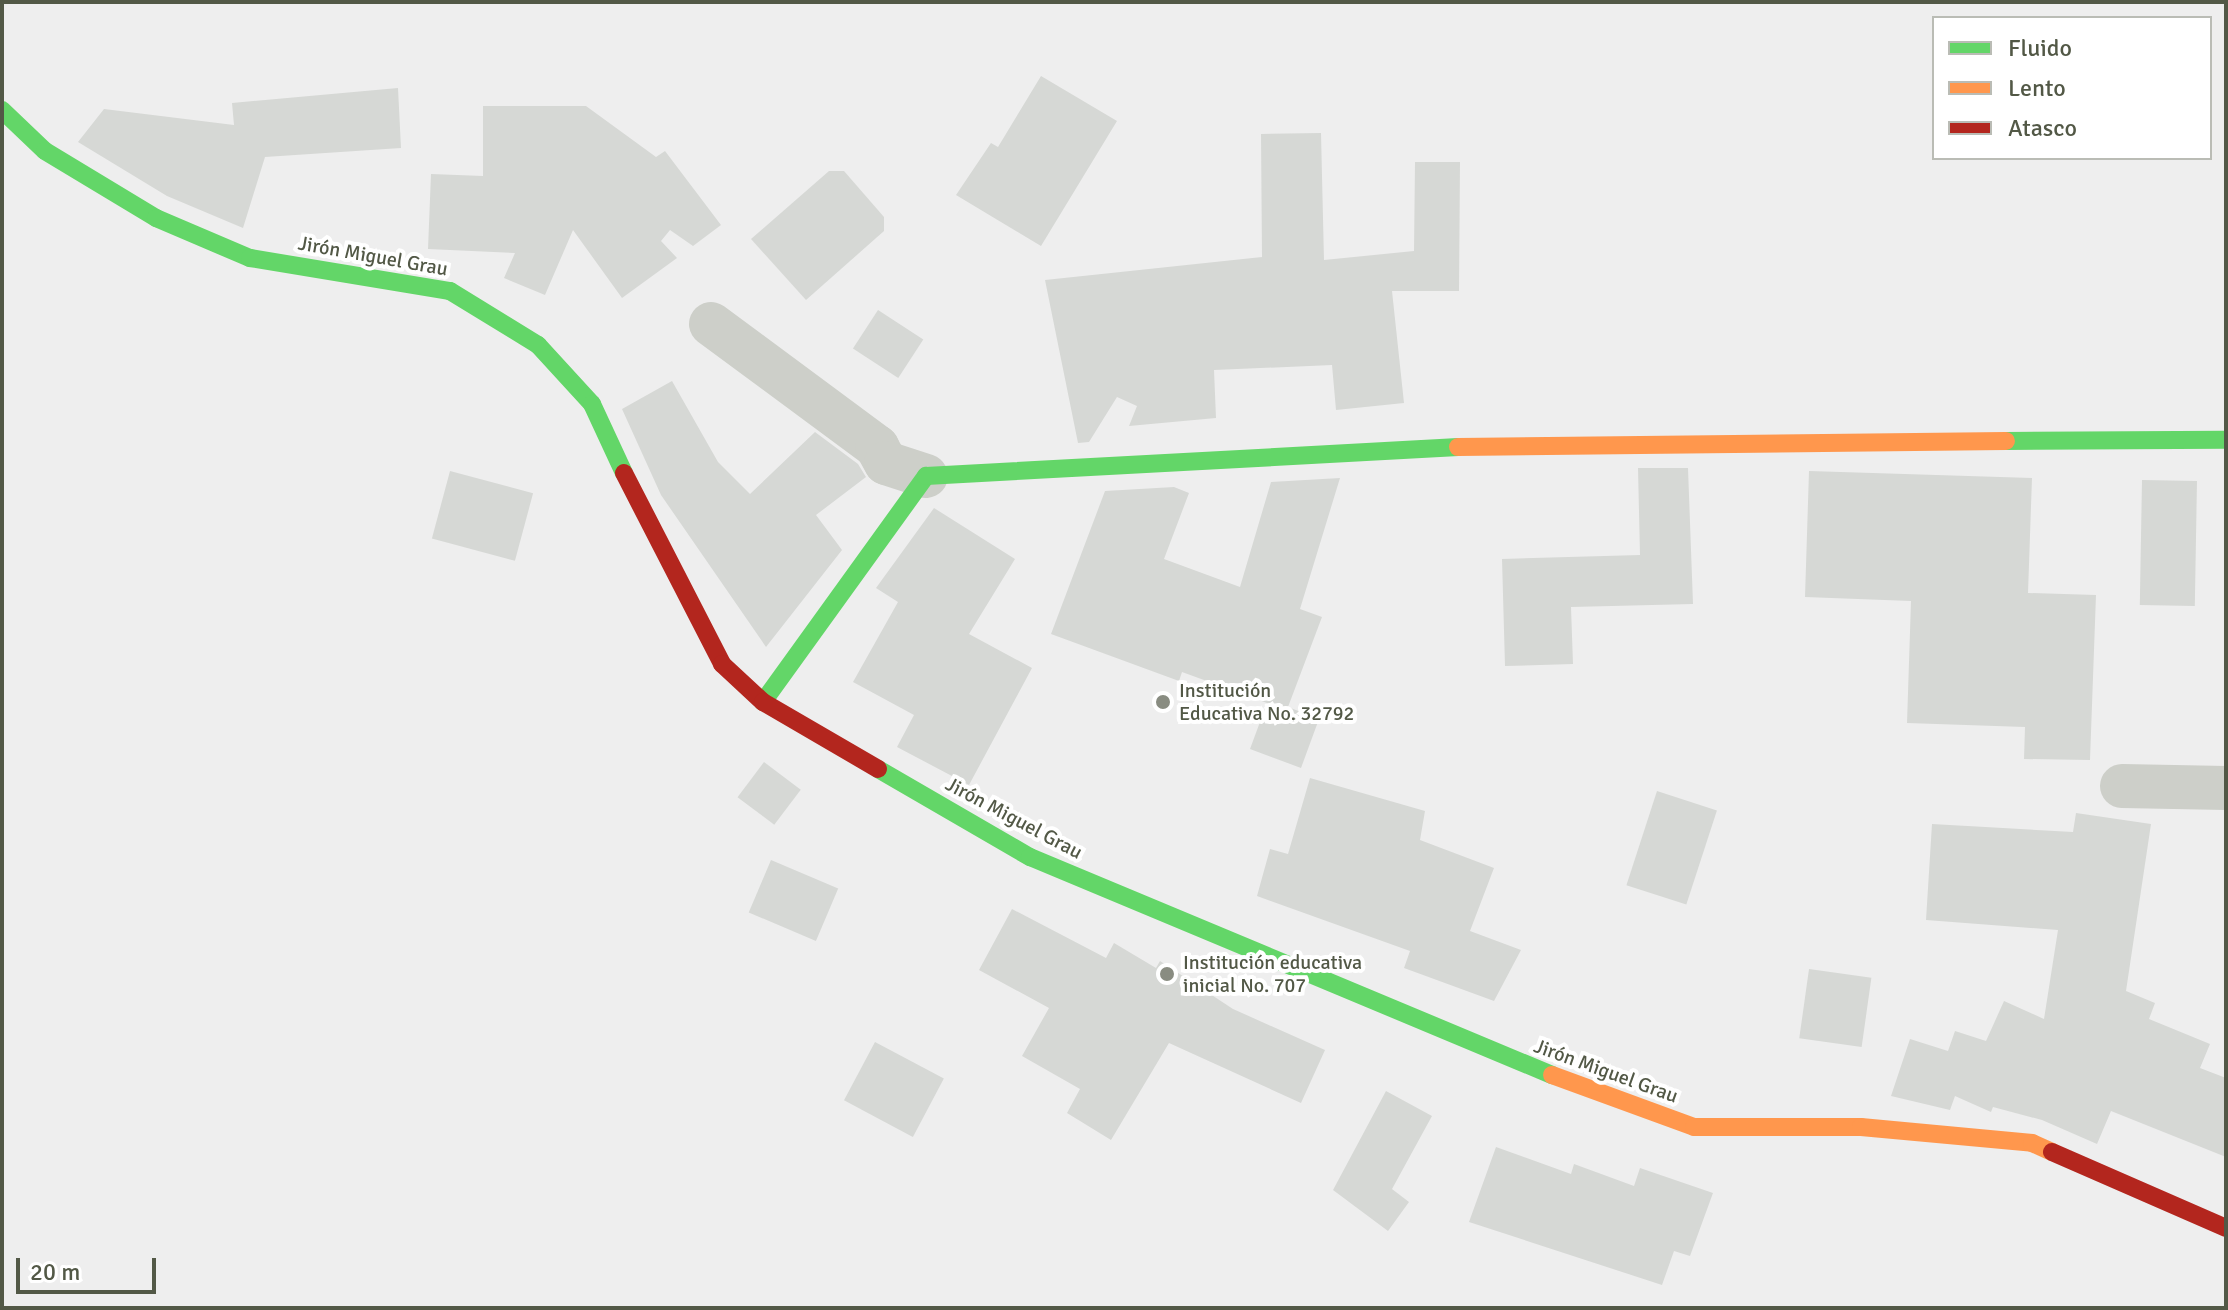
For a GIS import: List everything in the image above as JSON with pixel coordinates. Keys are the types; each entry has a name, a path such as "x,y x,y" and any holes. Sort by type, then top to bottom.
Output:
{"street":[{"name":"Jirón Miguel Grau","path":"2,110 45,151 156,218 250,258 450,291 538,345 592,404 659,550 722,664 763,702 1030,857 1493,1053 1694,1127 1861,1127 2032,1143 2226,1228"},
{"path":"711,324 877,447 886,463 926,476 1507,444 2226,440"},
{"path":"763,702 926,476"},
{"path":"2122,786 2226,788"}],"building":[{"path":"1041,76 1117,121 1041,246 956,195 991,143 998,147"},
{"path":"398,88 401,148 265,157 243,228 167,196 78,142 104,109 234,125 232,103"},
{"path":"483,106 586,106 656,157 665,151 721,225 693,246 670,230 661,241 677,258 622,298 573,230 545,295 504,278 515,253 428,249 431,174 483,176"},
{"path":"1321,133 1324,260 1414,251 1415,162 1460,162 1459,291 1392,291 1404,403 1336,410 1332,365 1214,370 1216,418 1129,426 1137,406 1117,397 1089,442 1078,443 1045,280 1262,257 1261,134"},
{"path":"829,171 844,171 884,217 884,231 806,300 751,239"},
{"path":"878,310 923,339 898,378 853,349"},
{"path":"672,381 718,462 750,494 815,432 858,464 866,477 816,515 842,550 766,647 661,495 622,409"},
{"path":"1638,468 1688,468 1693,604 1571,607 1573,664 1505,666 1502,559 1640,555"},
{"path":"450,471 533,493 515,561 432,539"},
{"path":"1809,471 2032,478 2028,593 2096,595 2090,760 2024,759 2025,727 1907,723 1911,601 1805,597"},
{"path":"1340,478 1300,609 1322,617 1288,707 1319,719 1301,768 1250,749 1267,703 1182,672 1179,681 1051,634 1105,491 1174,487 1189,493 1164,559 1240,587 1271,482"},
{"path":"2142,480 2197,481 2195,606 2140,605"},
{"path":"934,508 1015,559 969,634 1032,668 969,785 897,747 914,715 853,682 898,602 876,588"},
{"path":"764,762 801,790 774,825 738,797"},
{"path":"1310,778 1425,811 1420,840 1494,868 1470,931 1521,950 1494,1001 1404,968 1410,951 1257,896 1270,849 1288,854"},
{"path":"1657,791 1717,810 1686,905 1626,885"},
{"path":"2076,813 2151,824 2126,991 2155,1003 2149,1019 2210,1044 2200,1068 2226,1078 2226,1157 2111,1111 2097,1144 2042,1120 1993,1107 1991,1112 1955,1096 1950,1110 1891,1096 1910,1039 1948,1051 1955,1031 1986,1041 2004,1001 2044,1019 2058,930 1926,920 1932,824 2073,832"},
{"path":"771,860 838,889 816,941 749,912"},
{"path":"1012,909 1106,958 1114,943 1156,968 1160,961 1233,1009 1325,1050 1301,1103 1169,1043 1111,1140 1067,1113 1080,1089 1022,1056 1049,1008 979,970"},
{"path":"1809,969 1871,978 1862,1047 1799,1038"},
{"path":"875,1042 944,1079 913,1137 844,1100"},
{"path":"1386,1091 1432,1116 1392,1189 1409,1202 1388,1231 1333,1190"},
{"path":"1496,1147 1571,1174 1574,1164 1634,1186 1640,1168 1713,1193 1690,1256 1674,1251 1662,1285 1469,1222"}],"traffic: fast":[{"path":"2,110 45,151 156,218 250,258 450,291 538,345 592,404 624,473"},
{"path":"2006,441 2226,440"},
{"path":"763,702 926,476 1458,447"},
{"path":"878,769 1030,857 1552,1075"}],"traffic: slow":[{"path":"1458,447 2006,441"},
{"path":"1552,1075 1694,1127 1861,1127 2032,1143 2052,1152"}],"traffic: jam":[{"path":"624,473 722,664 763,702 878,769"},
{"path":"2052,1152 2226,1228"}],"place":[{"name":"Institución Educativa No. 32792","path":"1163,702"},
{"name":"Institución educativa inicial No. 707","path":"1167,974"}]}
